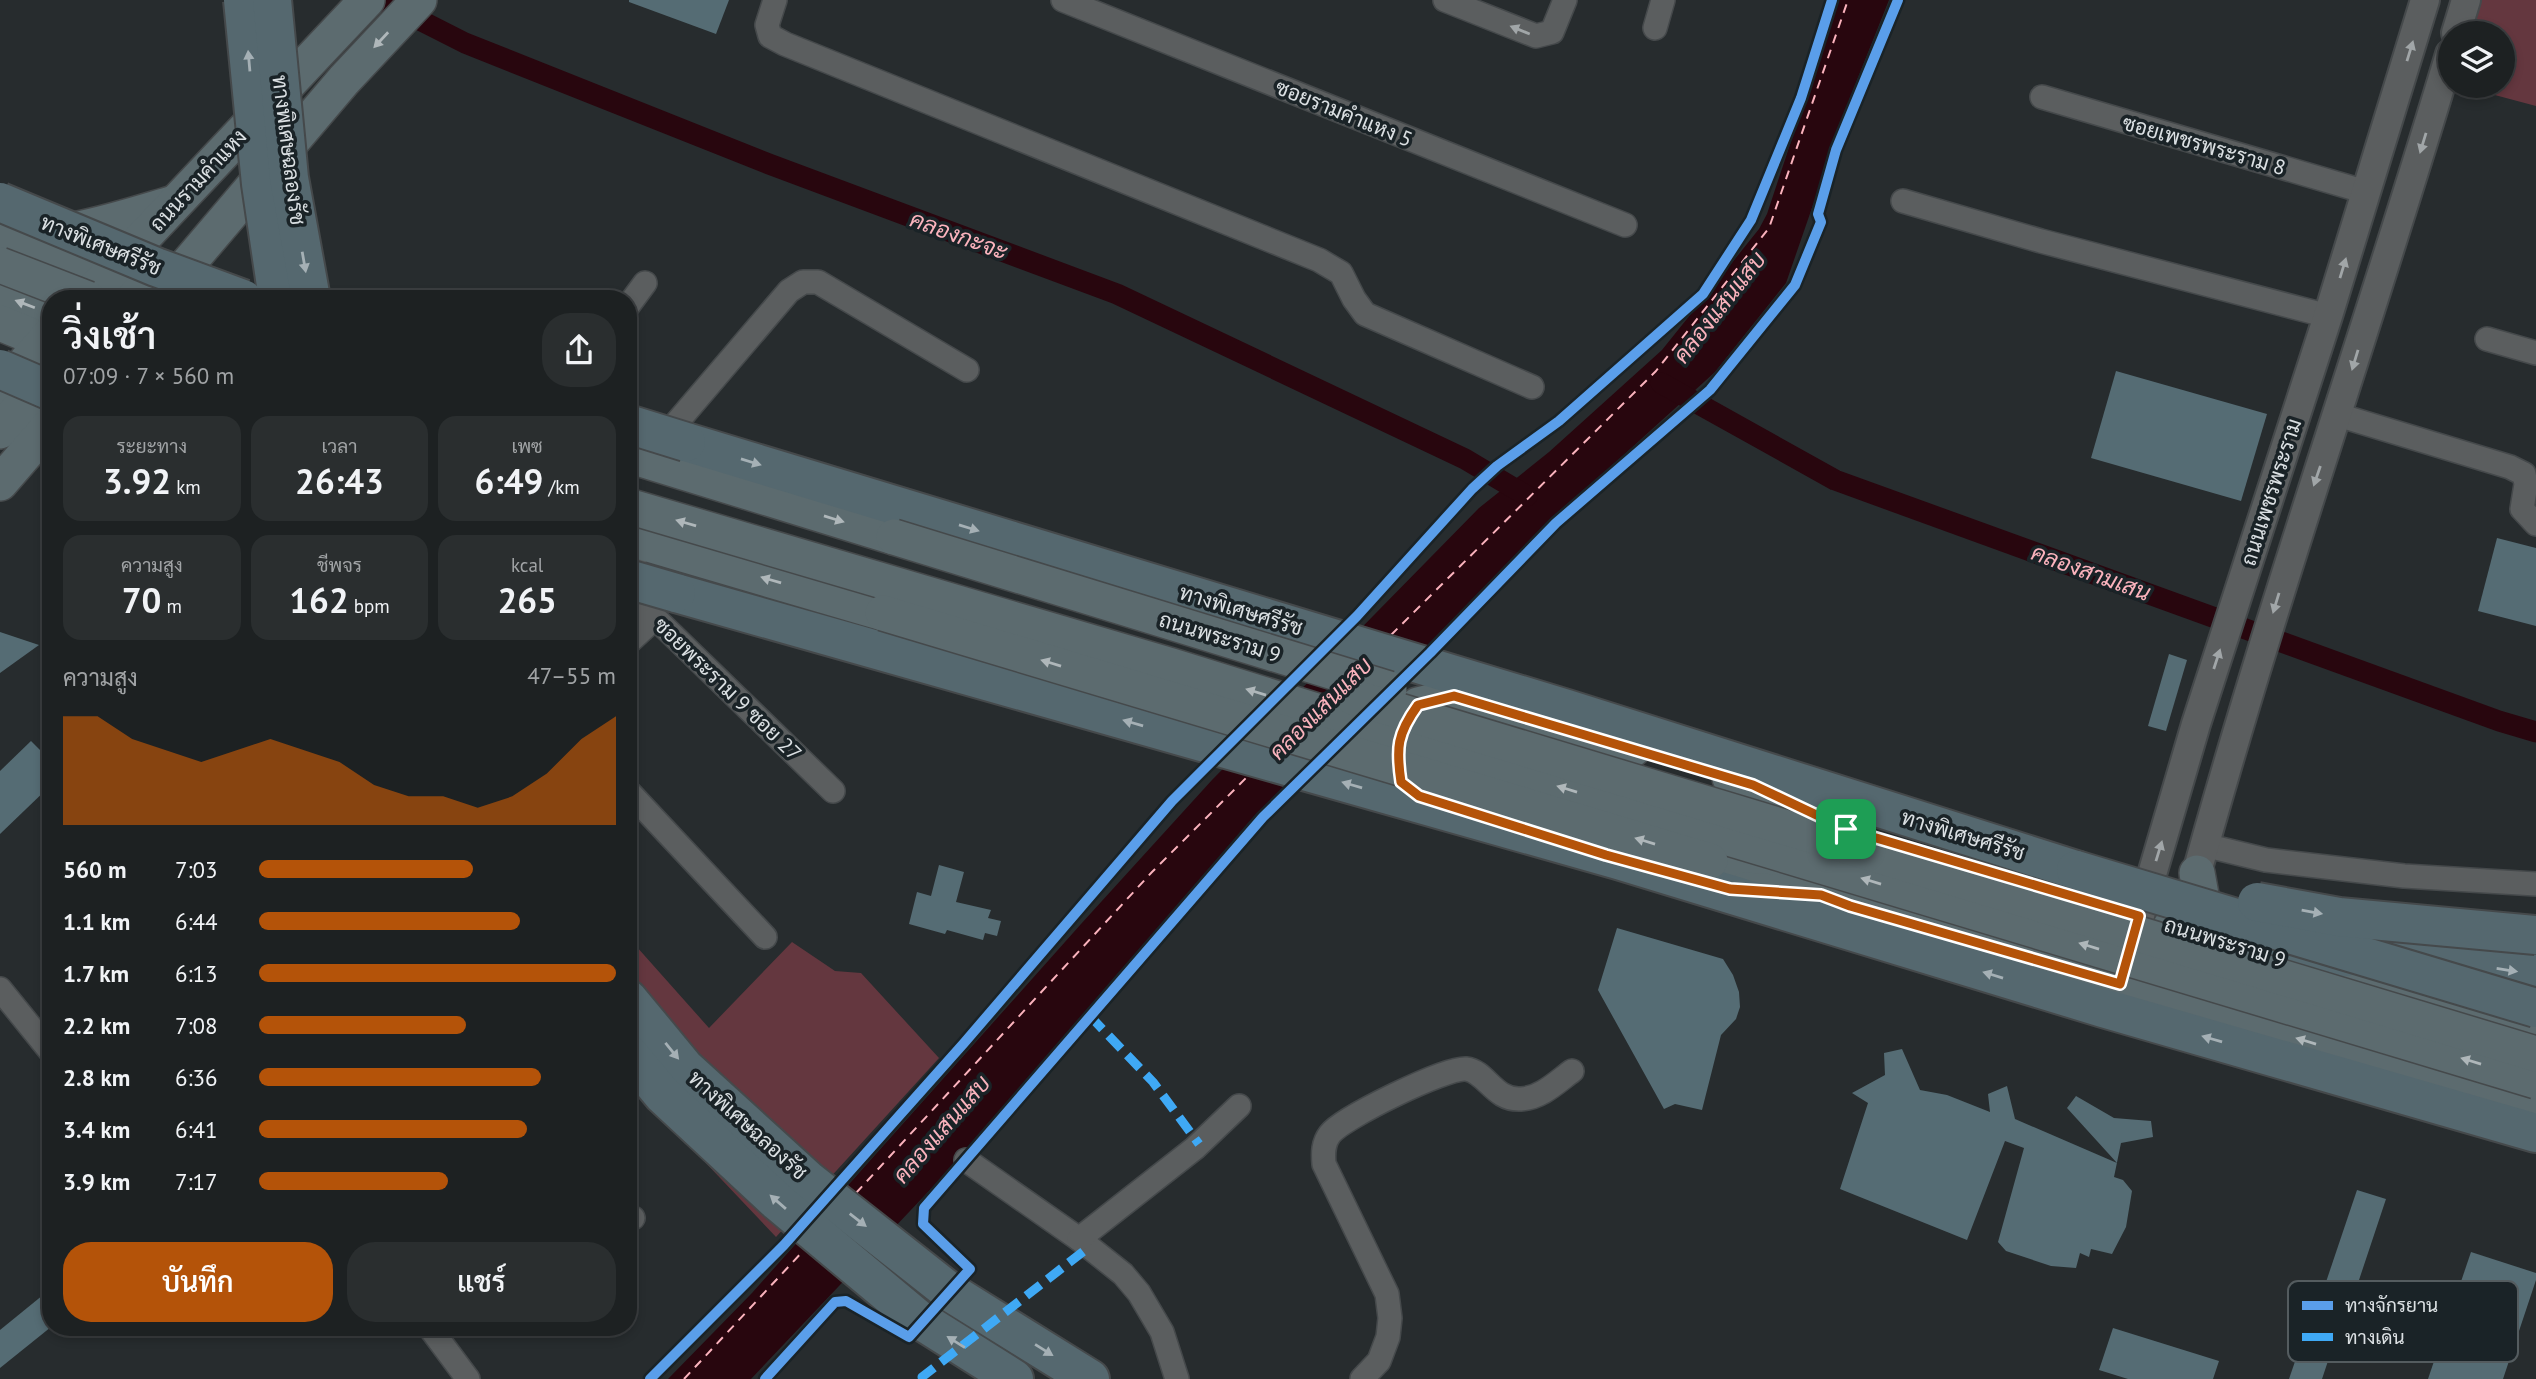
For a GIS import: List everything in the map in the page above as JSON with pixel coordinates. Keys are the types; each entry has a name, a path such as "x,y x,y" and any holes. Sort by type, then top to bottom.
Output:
{"highway":[{"name":"ทางพิเศษฉลองรัช","path":"243,0 261,184 277,290"},
{"name":"ทางพิเศษฉลองรัช","path":"272,0 289,178 309,290"},
{"name":"ทางพิเศษศรีรัช","path":"0,202 219,290"},
{"path":"0,369 42,385"},
{"name":"ทางพิเศษศรีรัช","path":"637,427 1567,709 2076,870 2536,1008"},
{"path":"637,582 1618,860 2103,1008 2536,1133"},
{"path":"2076,870 2339,917 2536,935"},
{"path":"2268,955 2403,959 2536,974"},
{"name":"ทางพิเศษฉลองรัช","path":"637,1010 685,1068 809,1181 950,1292 1090,1379"},
{"name":"ทางพิเศษฉลองรัช","path":"637,1064 663,1095 778,1202 917,1318 1014,1379"}],"main road":[{"name":"ถนนรามคำแหง","path":"96,290 368,0"},
{"name":"ถนนรามคำแหง","path":"166,290 344,80 419,0"},
{"path":"0,233 65,231 109,223 178,202"},
{"path":"214,290 208,261 216,231"},
{"path":"0,243 85,290"},
{"path":"0,265 79,290"},
{"path":"0,294 42,328"},
{"path":"0,323 42,332"},
{"path":"0,391 42,342"},
{"path":"0,431 18,411 42,395"},
{"path":"10,473 42,435"},
{"path":"10,473 42,447"},
{"name":"ถนนพระราม 9","path":"637,467 894,537 1846,829 2536,1035"},
{"name":"ถนนพระราม 9","path":"637,467 1404,712 2536,1054"},
{"name":"ถนนพระราม 9","path":"637,509 1172,666 1619,805 2536,1081"},
{"path":"637,540 2536,1110"},
{"path":"1821,895 1730,889 1606,855 1419,796 1401,782 1397,756 1403,726 1418,705 1454,696 1753,785 1846,829"},
{"path":"2201,859 2205,917 2214,939"}],"street":[{"path":"775,0 767,24 770,36 785,44 1319,261 1341,274 1353,299 1365,314 1532,387"},
{"name":"ซอยรามคำแหง 5","path":"1063,0 1625,225"},
{"path":"1445,0 1536,36 1552,32 1565,0"},
{"path":"1655,28 1663,0"},
{"name":"ถนนเพชรพระราม","path":"2120,984 2196,724 2328,316 2425,0"},
{"path":"2460,21 2466,0"},
{"name":"ถนนเพชรพระราม","path":"2161,997 2296,537 2338,415 2438,93"},
{"name":"ซอยเพชรพระราม 8","path":"2042,97 2366,192"},
{"path":"1903,201 2328,316"},
{"path":"637,463 789,291 803,282 818,282 967,370"},
{"path":"637,294 645,283"},
{"path":"2487,339 2536,353"},
{"path":"2300,403 2510,467 2524,474 2526,484 2522,509 2536,524"},
{"name":"ซอยพระราม 9 ซอย 27","path":"637,597 655,618 833,791"},
{"path":"637,635 655,618"},
{"path":"637,801 765,937"},
{"path":"2201,859 2266,860 2404,876 2536,884"},
{"path":"0,989 42,1041"},
{"path":"1362,1379 1379,1361 1388,1337 1390,1318 1387,1294 1324,1164 1323,1152 1331,1132 1363,1112 1436,1075 1466,1069 1481,1076 1490,1087 1504,1096 1519,1100 1536,1096 1572,1071"},
{"path":"1079,1239 1195,1148 1239,1106"},
{"path":"966,1160 1079,1239 1123,1275 1139,1293 1161,1332 1177,1379"},
{"path":"438,1336 468,1379"}],"shaded area":[{"path":"2479,0 2536,0 2536,106 2506,98 2515,98 2515,21 2472,21"},
{"path":"792,942 835,971 861,973 939,1058 776,1237 637,1090 637,947 709,1028"}],"water":[{"name":"คลองแสนแสบ","path":"1838,0 1889,0 1851,95 1786,283 1715,372 1552,520 1259,814 962,1156 751,1379 668,1379 752,1293 1212,780 1479,508 1549,452 1662,350 1759,229 1767,214"}],"building":[{"path":"629,0 729,0 716,34"},
{"path":"2116,371 2267,414 2241,501 2091,458"},
{"path":"2497,538 2536,548 2536,626 2478,611"},
{"path":"0,632 39,645 0,673"},
{"path":"2169,654 2187,660 2166,731 2148,726"},
{"path":"31,741 42,752 42,794 0,834 0,771"},
{"path":"939,865 964,872 956,902 991,910 988,918 1001,921 997,936 985,933 983,940 947,930 945,934 909,924 917,892 931,896"},
{"path":"1617,928 1723,959 1733,975 1739,992 1740,1007 1736,1019 1721,1035 1702,1110 1675,1104 1664,1109 1598,990"},
{"path":"1902,1049 1920,1090 1947,1095 1990,1112 1988,1094 2007,1086 2015,1119 2117,1163 2114,1177 2123,1180 2132,1191 2126,1227 2112,1254 2091,1249 2089,1257 2080,1253 2076,1268 2051,1266 2006,1251 1998,1242 2024,1148 2005,1141 1967,1240 1840,1189 1868,1103 1852,1093 1885,1075 1884,1053"},
{"path":"2076,1096 2114,1118 2151,1121 2153,1137 2121,1143 2117,1163 2067,1108"},
{"path":"2357,1190 2386,1199 2359,1281 2326,1281"},
{"path":"2471,1252 2536,1273 2518,1334 2518,1281 2461,1281"},
{"path":"42,1296 42,1334 0,1368 0,1330"},
{"path":"2113,1328 2219,1361 2213,1379 2128,1379 2099,1370"},
{"path":"2295,1362 2328,1362 2322,1379 2289,1379"},
{"path":"2434,1362 2509,1362 2503,1379 2428,1379"}],"waterway":[{"name":"คลองกะจะ","path":"380,0 465,43 769,164 1117,294 1465,459 1527,496"},
{"name":"คลองสามเสน","path":"1661,383 1835,480 2499,721 2536,732"}],"ferry route":[{"path":"1391,635 1656,371 1769,228 1848,0"},
{"path":"856,1193 1152,872 1250,774"},
{"path":"684,1379 805,1249"}],"marked path":[{"path":"1090,1016 1153,1082 1199,1144"},
{"path":"924,1379 922,1377 1089,1247"}],"cycle path":[{"path":"650,1379 784,1245 964,1043 1172,801 1357,616 1472,489 1497,466 1559,421 1703,294 1751,220 1801,98 1832,0"},
{"path":"765,1379 835,1302 846,1301 909,1337 970,1269 923,1224 924,1208 1263,817 1430,653 1556,523 1710,390 1795,285 1821,222 1818,214 1836,150 1898,0"}],"route":[{"path":"1454,696 1753,785 1846,829 2139,916 2120,984 1850,906 1821,895 1730,889 1606,855 1419,796 1401,782 1397,756 1403,726 1418,705 1454,696"}]}
